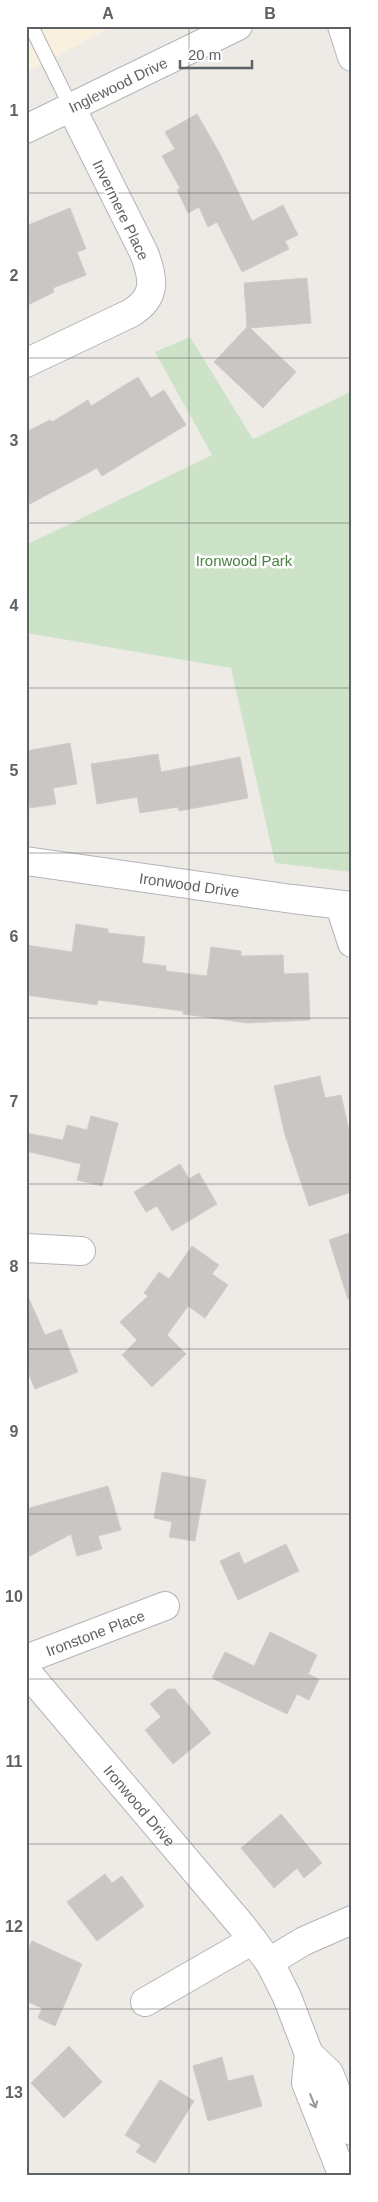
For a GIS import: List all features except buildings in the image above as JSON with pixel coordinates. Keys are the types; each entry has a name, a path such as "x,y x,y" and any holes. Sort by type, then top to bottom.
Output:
{"street":[{"name":"Inglewood Drive","path":"26,129 238,26"},
{"path":"342,26 352,57"},
{"name":"Invermere Place","path":"26,363 131,313 146,302 151,286 151,277 144,253 71,107"},
{"name":"Ironwood Drive","path":"26,861 346,906"},
{"path":"346,906 352,943"},
{"path":"26,1248 81,1251"},
{"name":"Ironstone Place","path":"26,1658 164,1606"},
{"name":"Ironwood Drive","path":"26,1671 261,1951 287,1997 309,2054 328,2073 352,2131"},
{"path":"145,2002 261,1951 304,1941 352,1920"},
{"name":"Ironwood Drive","path":"309,2054 306,2083 343,2176"}],"lane":[{"path":"31,26 71,107"}],"shaded area":[{"path":"26,26 114,26 26,72"}],"green space":[{"name":"Ironwood Park","path":"190,337 253,439 352,391 351,872 275,863 231,668 26,633 26,545 212,455 155,352"}]}
